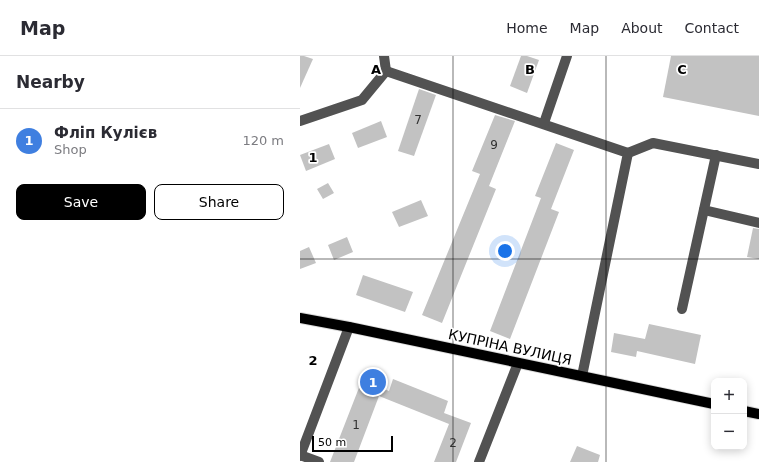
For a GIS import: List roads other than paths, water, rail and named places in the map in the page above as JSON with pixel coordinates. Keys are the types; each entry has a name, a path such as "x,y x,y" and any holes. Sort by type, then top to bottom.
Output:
{"main road":[{"name":"КУПРІНА ВУЛИЦЯ","path":"300,318 711,403"},
{"path":"747,412 759,414"}],"street":[{"path":"300,121 362,100 386,71 384,56"},
{"path":"544,124 567,56"},
{"path":"386,71 628,153 653,143 759,164"},
{"path":"582,376 628,153"},
{"path":"682,309 716,156"},
{"path":"704,210 759,223"},
{"path":"319,462 300,456 349,327"},
{"path":"479,462 518,363"}],"place":[{"name":"Фліп Кулієв","path":"373,382"}]}
